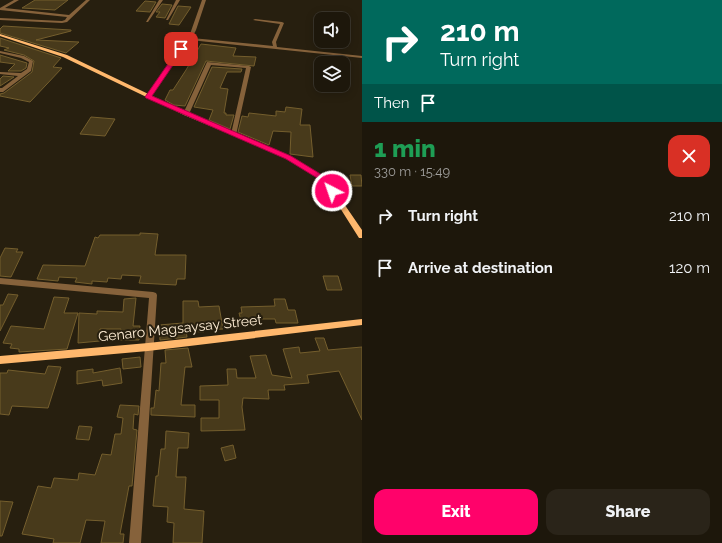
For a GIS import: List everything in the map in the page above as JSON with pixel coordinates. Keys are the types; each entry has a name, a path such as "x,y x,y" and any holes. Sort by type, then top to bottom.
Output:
{"street":[{"path":"0,10 16,0"},
{"path":"0,18 62,22 66,21 88,0"},
{"path":"147,21 161,0"},
{"path":"167,19 178,0"},
{"path":"148,97 196,27 198,15 204,0"},
{"path":"0,10 70,16"},
{"path":"255,20 282,23 274,42 275,48"},
{"path":"0,35 65,56 148,97 288,157 325,180 362,236"},
{"path":"189,39 362,57"},
{"path":"0,52 22,57 31,61 29,70 3,90 0,90"},
{"path":"186,114 209,63 249,67 234,134"},
{"path":"0,73 22,76"},
{"path":"0,281 153,295 148,347 135,543"},
{"name":"Genaro Magsaysay Street","path":"0,360 148,347 362,322"}],"building":[{"path":"35,0 68,0 55,10 22,8"},
{"path":"145,1 156,2 150,12 136,11"},
{"path":"162,4 172,5 165,18 156,17 160,12 156,12"},
{"path":"178,6 191,7 179,25 169,24"},
{"path":"3,26 71,30 36,40 79,42 66,53 0,33 0,29"},
{"path":"0,38 61,58 53,67 62,68 30,102 0,96 0,94 4,93 32,72 34,61 24,55 4,50 9,48 0,46"},
{"path":"201,44 236,48 233,56 256,57 254,66 206,61 185,106 174,105 165,100 170,90 173,90 186,70"},
{"path":"0,55 27,63 26,68 21,71 8,71 15,64 0,62"},
{"path":"212,67 242,69 241,72 227,72 220,88 228,89 224,113 226,113 226,115 234,115 230,129 209,120 213,110 194,107"},
{"path":"3,76 14,77 0,86 0,79"},
{"path":"286,107 302,109 300,125 310,125 313,157 290,154 291,132 273,131 269,145 238,132 242,116 248,117 249,113 276,116 276,111 285,112"},
{"path":"91,117 115,119 105,136 80,134"},
{"path":"350,175 361,175 362,186 352,186"},
{"path":"140,233 158,234 155,255 186,255 185,279 177,279 176,285 139,283 141,276 122,275 121,279 108,278 107,282 92,281 92,284 75,282 77,278 59,277 58,281 37,279 43,265 85,266 95,237 98,238 100,235 140,235"},
{"path":"5,248 18,249 16,252 23,252 11,277 0,276 0,258"},
{"path":"323,276 338,276 342,290 327,290"},
{"path":"8,294 18,295 0,331 0,305 3,305"},
{"path":"54,297 69,298 64,313 78,313 67,349 19,352 19,349 10,348 12,344 3,343 11,326 44,329"},
{"path":"136,298 133,326 140,326 139,340 120,340 121,329 100,329 100,341 78,343 79,313 97,314 97,311 123,312 124,299"},
{"path":"274,299 285,299 288,310 295,310 298,323 276,323 275,319 250,319 250,325 242,324 239,313 242,313 241,307 275,306"},
{"path":"183,301 198,301 199,307 219,306 223,329 204,330 204,332 186,331 187,337 160,340 159,325 183,323"},
{"path":"315,338 324,338 328,350 362,347 362,420 339,371 307,375 309,383 284,385 285,390 268,390 269,399 243,398 242,407 245,430 201,431 201,418 219,418 219,400 200,400 200,386 228,385 227,369 236,369 237,378 256,378 250,356 266,355 272,375 292,378 283,349 299,347 300,353 320,351"},
{"path":"188,348 192,367 185,367 181,405 195,405 195,417 151,415 151,408 154,408 156,390 159,391 161,363 166,363 165,350"},
{"path":"140,357 141,367 123,369 122,359"},
{"path":"48,366 61,367 48,408 12,406 9,415 0,414 0,373 7,373 8,370 45,374"},
{"path":"120,368 122,383 103,386 102,380 77,384 77,371 93,369 93,373"},
{"path":"120,405 139,406 138,415 134,414 133,429 137,430 132,486 129,486 120,534 124,534 123,543 101,543 105,521 86,520 80,543 53,543 54,539 22,534 38,486 51,488 54,478 78,480 79,473 95,475 102,454 111,455 115,434 121,434 123,418 117,417"},
{"path":"79,426 92,427 89,440 76,439"},
{"path":"166,431 189,433 188,448 178,448 176,477 186,477 184,509 204,511 202,543 173,543 174,523 167,522 168,507 153,506 156,476 158,476 161,449 165,449"},
{"path":"233,445 236,458 225,461 221,448"},
{"path":"0,501 13,502 2,536 0,536"}],"route":[{"path":"181,49 148,97 288,157 325,180 332,191"}]}
